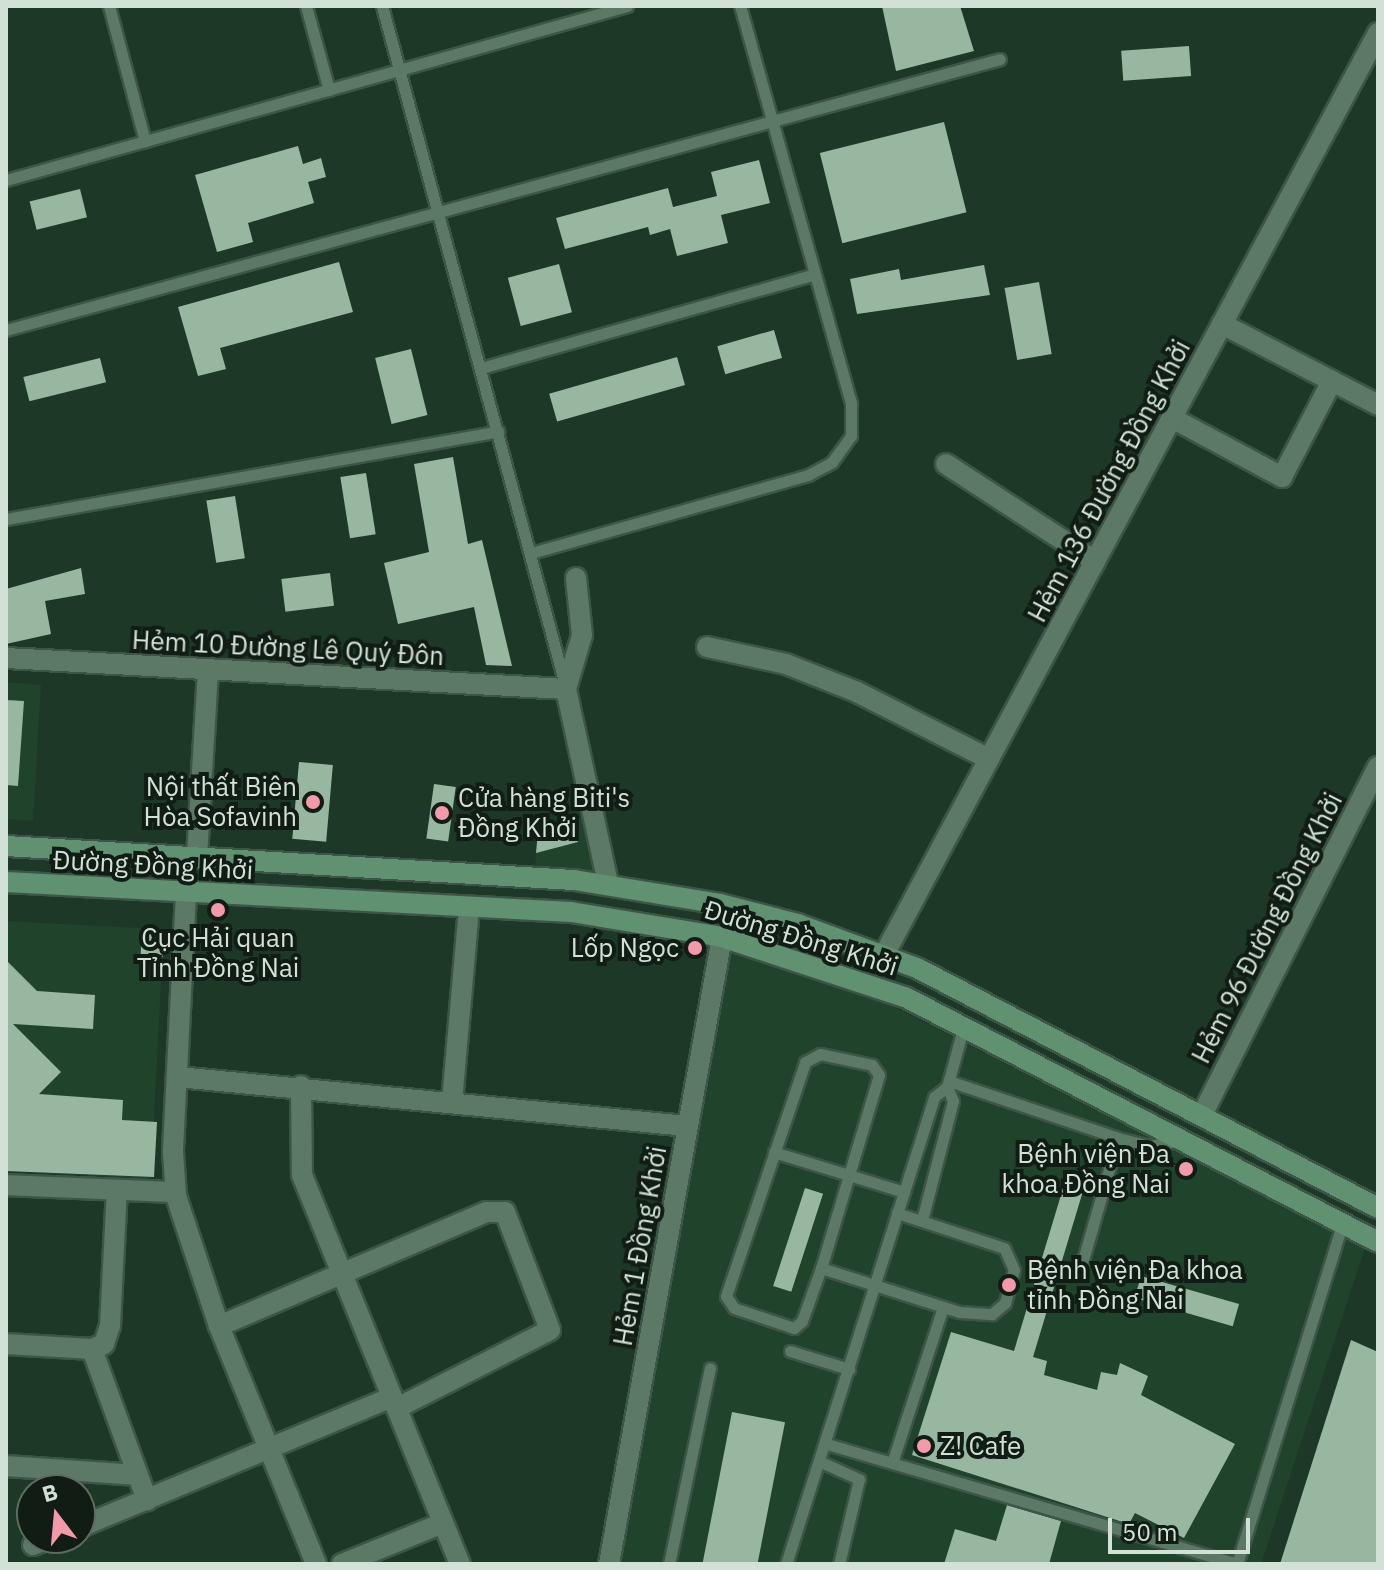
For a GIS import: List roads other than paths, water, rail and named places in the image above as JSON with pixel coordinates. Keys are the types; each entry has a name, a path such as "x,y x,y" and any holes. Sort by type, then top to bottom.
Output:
{"main road":[{"name":"Đường Đồng Khởi","path":"6,846 608,884 720,904 885,953 1203,1113 1378,1208"},
{"path":"44,885 46,848"},
{"name":"Đường Đồng Khởi","path":"6,882 607,918 722,937 860,979 1378,1242"},
{"path":"607,918 608,884"}],"street":[{"name":"Hẻm 136 Đường Đồng Khởi","path":"885,953 1378,33"},
{"path":"1222,324 1378,405"},
{"path":"1172,418 1282,477 1332,381"},
{"path":"946,464 1095,561"},
{"path":"576,578 582,635 566,689 608,884"},
{"path":"707,647 750,654 843,686 989,759"},
{"name":"Hẻm 10 Đường Lê Quý Đôn","path":"6,658 566,689"},
{"path":"197,856 208,670"},
{"name":"Hẻm 96 Đường Đồng Khởi","path":"1203,1113 1378,767"},
{"path":"186,893 175,1192 219,1326 316,1564"},
{"path":"452,1102 469,908"},
{"name":"Hẻm 1 Đồng Khởi","path":"609,1564 722,937"},
{"path":"178,1077 301,1086 687,1126"},
{"path":"301,1086 298,1158 341,1274 460,1564"},
{"path":"6,1185 175,1192"},
{"path":"6,1344 92,1349 104,1344 110,1326 117,1190"},
{"path":"96,1521 268,1449 394,1402 550,1330 512,1222 505,1212 486,1212 219,1326"},
{"path":"92,1349 147,1500"},
{"path":"6,1466 138,1475"},
{"path":"342,1564 443,1523"}],"lane":[{"path":"109,6 145,141"},
{"path":"306,6 329,90"},
{"path":"382,6 566,689"},
{"path":"6,180 627,6"},
{"path":"531,553 808,475 840,454 851,436 854,414 740,6"},
{"path":"6,330 1000,59"},
{"path":"481,368 815,274"},
{"path":"6,519 498,431"},
{"path":"922,1220 953,1101 948,1084 963,1029"},
{"path":"820,1054 872,1065 877,1084 821,1268 802,1321 794,1328 729,1305 726,1296 774,1152 805,1062 820,1054"},
{"path":"948,1084 1149,1146 1180,1140"},
{"path":"786,1564 827,1444 934,1097 948,1084"},
{"path":"1081,1267 1118,1138"},
{"path":"774,1152 904,1192"},
{"path":"821,1268 943,1307 983,1315 1005,1303 1013,1261 998,1243 897,1213"},
{"path":"827,1444 1237,1564 1342,1224"},
{"path":"892,1463 943,1307"},
{"path":"790,1351 849,1369"},
{"path":"669,1564 710,1368"},
{"path":"821,1462 859,1479 839,1564"}],"place":[{"name":"Nội thất Biên Hòa Sofavinh","path":"313,802"},
{"name":"Cửa hàng Biti's Đồng Khởi","path":"442,813"},
{"name":"Cục Hải quan Tỉnh Đồng Nai","path":"218,910"},
{"name":"Lốp Ngọc","path":"695,948"},
{"name":"Bệnh viện Đa khoa Đồng Nai","path":"1186,1169"},
{"name":"Bệnh viện Đa khoa tỉnh Đồng Nai","path":"1009,1285"},
{"name":"Z! Cafe","path":"924,1446"}]}
